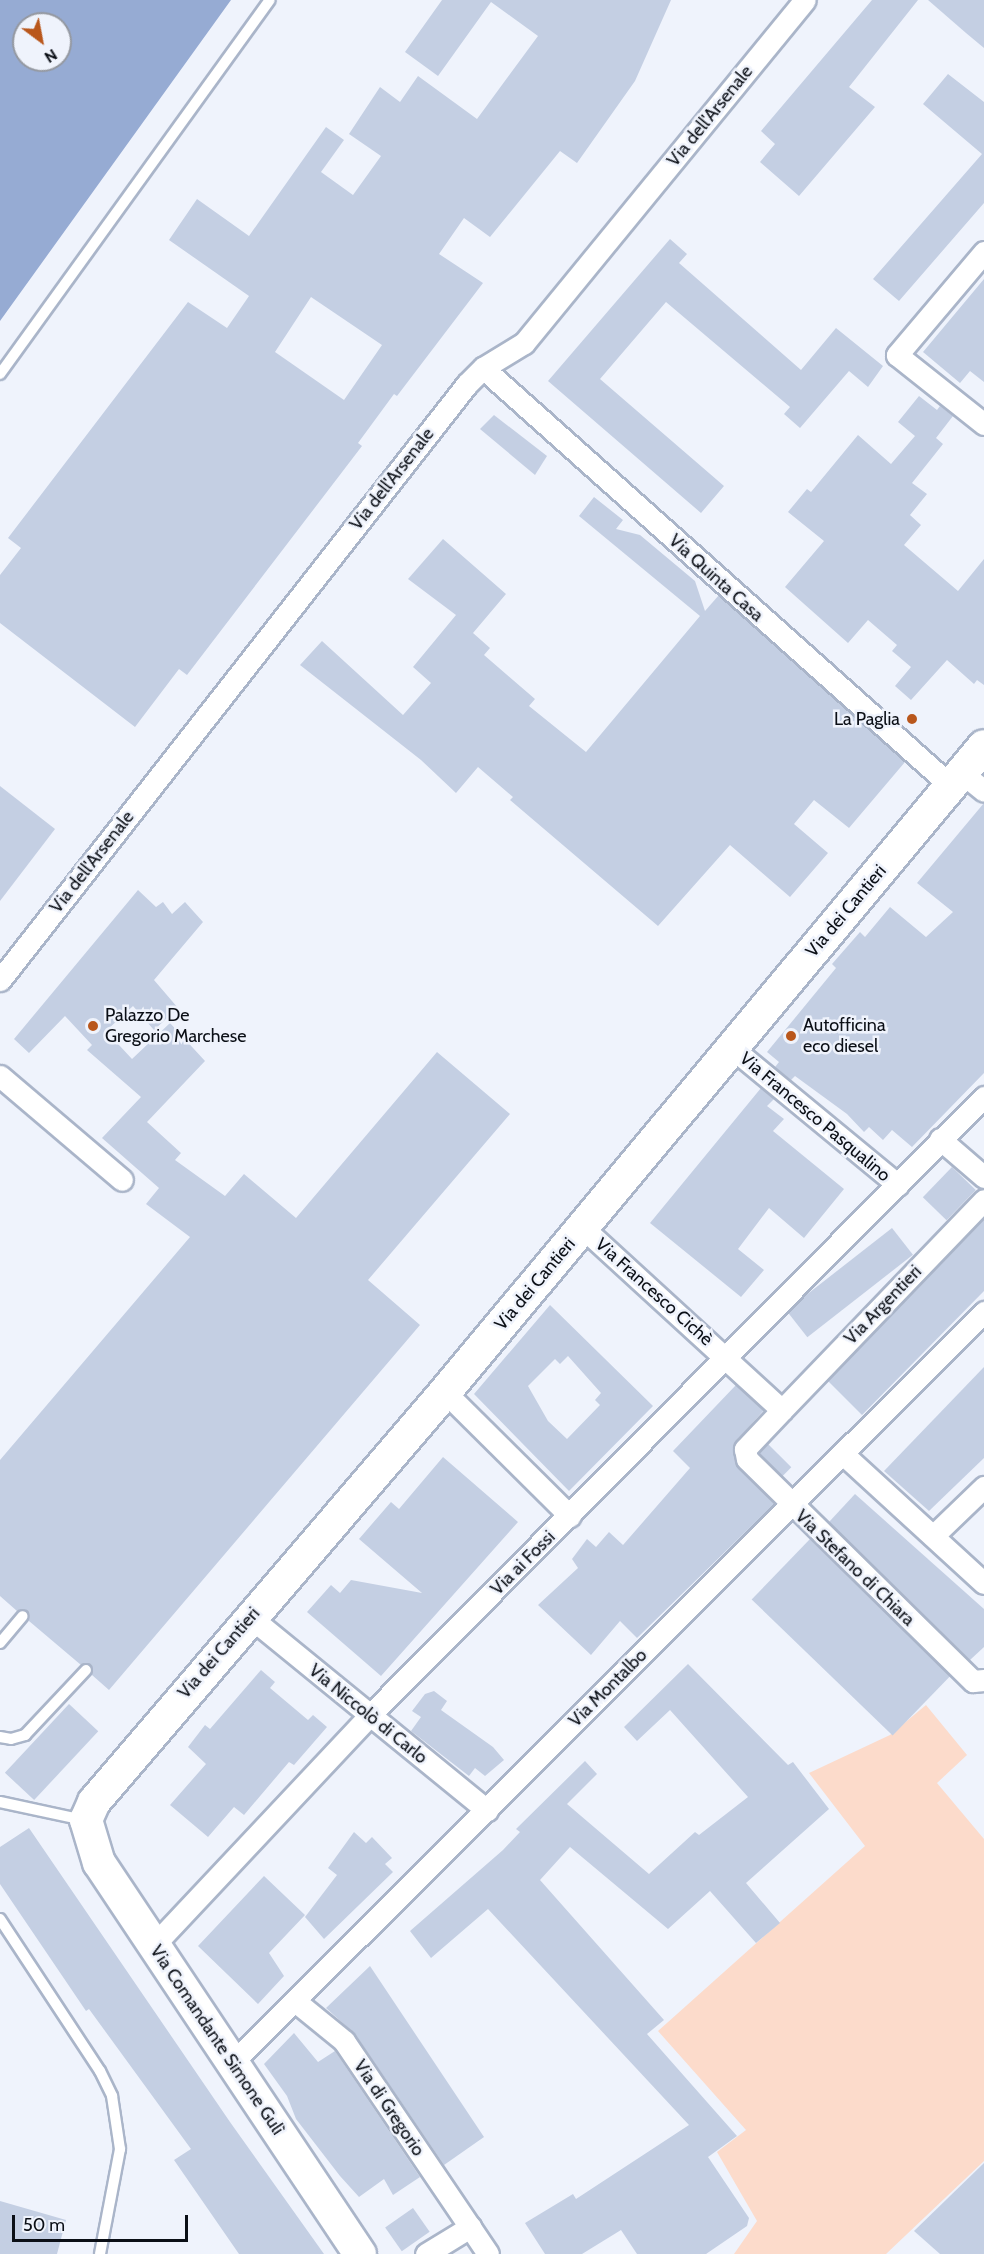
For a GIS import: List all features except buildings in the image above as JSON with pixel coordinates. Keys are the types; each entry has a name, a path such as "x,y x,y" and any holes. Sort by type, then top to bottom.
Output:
{"main road":[{"name":"Via dei Cantieri","path":"86,1820 107,1783 445,1392 732,1048 966,783 984,746"},
{"name":"Via Comandante Simone Gulì","path":"86,1820 99,1863 360,2254"}],"street":[{"name":"Via dell'Arsenale","path":"0,980 483,368 524,344 805,0"},
{"path":"984,252 897,355 984,424"},
{"name":"Via Quinta Casa","path":"483,368 966,783"},
{"name":"Via Francesco Pasqualino","path":"732,1048 898,1185"},
{"path":"0,1076 122,1180"},
{"name":"Via ai Fossi","path":"153,1946 368,1717 984,1097"},
{"path":"940,1139 984,1177"},
{"name":"Via Argentieri","path":"745,1449 984,1200"},
{"name":"Via Francesco Cichè","path":"582,1227 782,1410"},
{"name":"Via Montalbo","path":"232,2063 984,1312"},
{"path":"445,1392 570,1516"},
{"name":"Via Stefano di Chiara","path":"745,1449 747,1459 791,1505 978,1681"},
{"path":"843,1454 984,1584"},
{"path":"933,1536 984,1487"},
{"name":"Via Niccolò di Carlo","path":"250,1617 368,1717 487,1810"},
{"name":"Via di Gregorio","path":"295,2001 344,2041 488,2254"},
{"path":"426,2254 470,2228"}],"lane":[{"path":"0,374 270,0"},
{"path":"0,1643 23,1616"},
{"path":"0,1737 11,1739 25,1735 86,1670"},
{"path":"0,1802 86,1820"},
{"path":"0,1920 100,2071 112,2096 120,2149 100,2254"}],"shaded area":[{"path":"926,1705 967,1755 937,1783 984,1839 984,2161 886,2254 734,2254 757,2221 717,2152 746,2130 658,2031 865,1846 809,1773 890,1735"}],"water":[{"path":"0,0 231,0 0,321"}],"place":[{"name":"La Paglia","path":"912,719"},
{"name":"Palazzo De Gregorio Marchese","path":"93,1026"},
{"name":"Autofficina eco diesel","path":"791,1036"}]}
